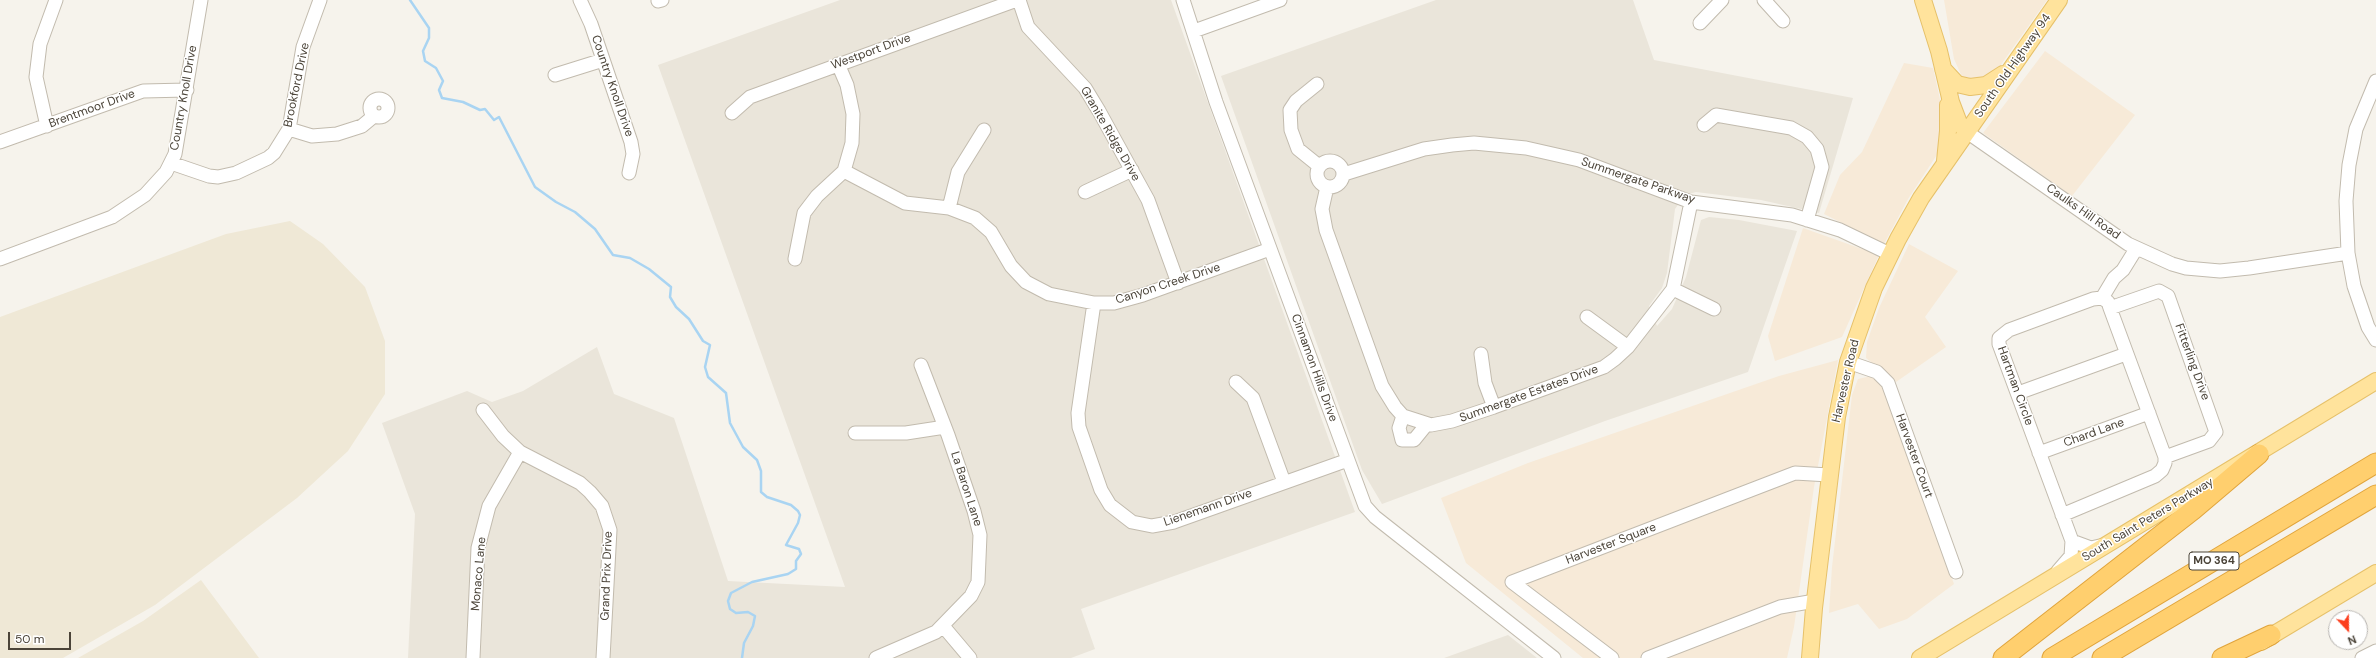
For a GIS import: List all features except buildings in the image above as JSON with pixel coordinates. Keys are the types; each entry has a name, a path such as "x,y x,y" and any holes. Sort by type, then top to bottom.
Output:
{"highway":[{"path":"2003,658 2193,510 2259,454"},
{"name":"MO 364","path":"2052,658 2376,463"},
{"name":"MO 364","path":"2102,658 2376,495"},
{"path":"2222,658 2271,635"}],"main road":[{"name":"Caulks Hill Road","path":"1923,0 1954,113 1967,132"},
{"name":"South Old Highway 94","path":"1967,132 2059,0"},
{"path":"1943,69 1958,84 1970,87 1986,85 1998,79 2012,66"},
{"path":"1945,164 1948,131 1948,91"},
{"name":"Harvester Road","path":"1810,658 1810,640 1829,476 1837,417 1848,362 1874,288 1890,254 1912,212 1967,132"},
{"name":"South Saint Peters Parkway","path":"1920,658 2110,542 2259,454 2376,381"},
{"path":"2236,658 2271,635 2376,573"},
{"path":"1810,640 1820,658"}],"street":[{"path":"46,126 36,77 40,44 56,0"},
{"name":"Country Knoll Drive","path":"0,259 112,217 145,195 166,172 171,163 187,90 201,0"},
{"name":"Brookford Drive","path":"171,163 209,176 228,175 268,158 280,146 289,129 303,47 320,0"},
{"name":"Country Knoll Drive","path":"580,0 603,60 631,142 633,154 629,173"},
{"name":"Westport Drive","path":"732,113 750,97 1018,0"},
{"name":"Granite Ridge Drive","path":"1018,0 1028,27 1085,88 1132,170 1148,200 1178,283"},
{"name":"Cinnamon Hills Drive","path":"1183,0 1216,102 1366,506 1376,516 1554,658"},
{"path":"1194,31 1280,0"},
{"path":"1700,23 1722,0"},
{"path":"1764,0 1783,21"},
{"path":"555,75 603,60"},
{"path":"795,259 804,213 817,196 844,171 855,126 846,85 838,64"},
{"path":"2376,81 2356,129 2348,165 2346,201 2348,252 2357,295 2376,340"},
{"path":"1317,84 1296,101 1290,110 1291,130 1298,149 1319,166"},
{"name":"Brentmoor Drive","path":"0,142 143,91 187,90"},
{"path":"1704,124 1716,115 1791,128 1807,137 1817,149 1822,167 1807,220"},
{"path":"289,129 304,136 318,137 341,134 362,126 374,116"},
{"path":"949,208 958,172 984,130"},
{"name":"Caulks Hill Road","path":"1967,132 2132,247 2158,259 2186,268 2220,271 2249,268 2348,252"},
{"name":"Summergate Parkway","path":"1344,174 1424,149 1475,139 1526,148 1579,160 1691,202 1792,215 1840,230 1890,254"},
{"path":"1333,161 1340,165 1344,174 1338,185 1327,187 1322,185 1317,178 1319,166 1324,162 1333,161"},
{"path":"1085,192 1132,170"},
{"name":"Canyon Creek Drive","path":"844,171 905,203 949,208 975,218 991,232 1012,266 1026,282 1049,294 1094,303 1114,303 1178,283 1270,249"},
{"path":"1327,187 1322,209 1326,230 1382,386 1395,407 1403,416 1399,428 1402,440 1414,440 1428,424"},
{"name":"Summergate Estates Drive","path":"1403,416 1428,424 1452,421 1604,367 1628,347 1673,289 1691,202"},
{"path":"2062,516 2155,476 2162,470 2165,463 2165,457 2108,302 2102,298 2114,278 2123,270 2132,247"},
{"path":"1673,289 1714,309"},
{"name":"Fitterling Drive","path":"2110,308 2159,291 2166,294 2171,303 2216,432 2209,441 2165,457"},
{"name":"Hartman Circle","path":"2072,541 1999,344 1999,338 2003,334 2093,299 2102,298"},
{"name":"Lienemann Drive","path":"1094,303 1078,413 1079,427 1102,490 1110,505 1132,522 1152,526 1174,522 1348,460"},
{"path":"1587,317 1628,347"},
{"path":"1481,354 1485,383 1494,407"},
{"path":"2018,393 2126,354"},
{"name":"Harvester Court","path":"1848,362 1877,372 1888,383 1956,572"},
{"name":"La Baron Lane","path":"876,658 916,642 942,626 971,596 978,582 980,543 974,511 945,427 921,366"},
{"path":"1236,382 1253,398 1284,482"},
{"name":"Grand Prix Drive","path":"483,410 503,436 520,452 580,483 602,506 610,530 603,658"},
{"name":"Chard Lane","path":"2039,453 2148,413"},
{"path":"855,433 906,433 945,427"},
{"name":"Monaco Lane","path":"473,658 480,541 488,506 520,452"},
{"name":"Harvester Square","path":"1612,658 1512,582 1796,473 1829,476"},
{"path":"2053,577 2071,556 2072,541 2091,548 2110,542"},
{"path":"1648,658 1780,607 1815,602"},
{"path":"942,626 970,658"},
{"path":"2362,658 2376,651"}],"shaded area":[{"path":"840,0 1171,0 1355,512 1081,609 1095,649 1071,658 408,658 415,514 382,423 467,391 492,402 523,391 597,347 614,394 674,418 728,581 845,587 658,65"},
{"path":"1436,0 1633,0 1654,60 1853,98 1819,213 1761,200 1696,192 1685,195 1675,209 1667,273 1662,288 1649,306 1657,326 1672,309 1686,277 1701,220 1709,217 1739,220 1797,231 1748,372 1605,421 1382,504 1362,470 1221,76"},
{"path":"1944,0 2047,0 1995,73 1980,83 1964,81 1954,59"},
{"path":"2045,51 2135,115 2072,196 1983,133"},
{"path":"1904,63 1933,68 1943,113 1944,144 1908,199 1884,244 1824,214 1840,175 1862,152"},
{"path":"290,221 323,244 365,287 385,341 385,394 348,451 297,498 155,605 63,658 0,658 0,317 226,234"},
{"path":"1803,228 1879,255 1842,337 1775,361 1768,336"},
{"path":"1909,244 1958,271 1925,317 1946,347 1896,382 1866,358 1867,342 1879,308"},
{"path":"1838,360 1814,487 1794,627 1787,658 1583,658 1466,563 1441,498 1528,463 1779,376"},
{"path":"1871,376 1881,384 1954,584 1907,619 1879,629 1858,604 1829,613 1832,567 1852,395 1858,379"},
{"path":"201,580 259,658 78,658 143,621"},
{"path":"1508,635 1537,658 1444,658"}],"waterway":[{"path":"410,0 429,28 429,38 423,51 425,61 436,68 443,81 439,90 442,98 463,102 480,110 485,109 494,120 499,117 535,187 556,202 575,212 595,229 613,255 630,258 649,269 671,287 670,297 676,307 689,319 703,341 710,345 705,367 708,377 726,393 730,423 743,447 757,460 761,471 761,492 767,497 791,505 798,511 800,515 798,523 786,545 799,549 801,554 796,561 796,569 788,574 752,582 731,593 728,601 730,609 736,613 748,612 755,616 753,626 744,643 742,658"}]}
